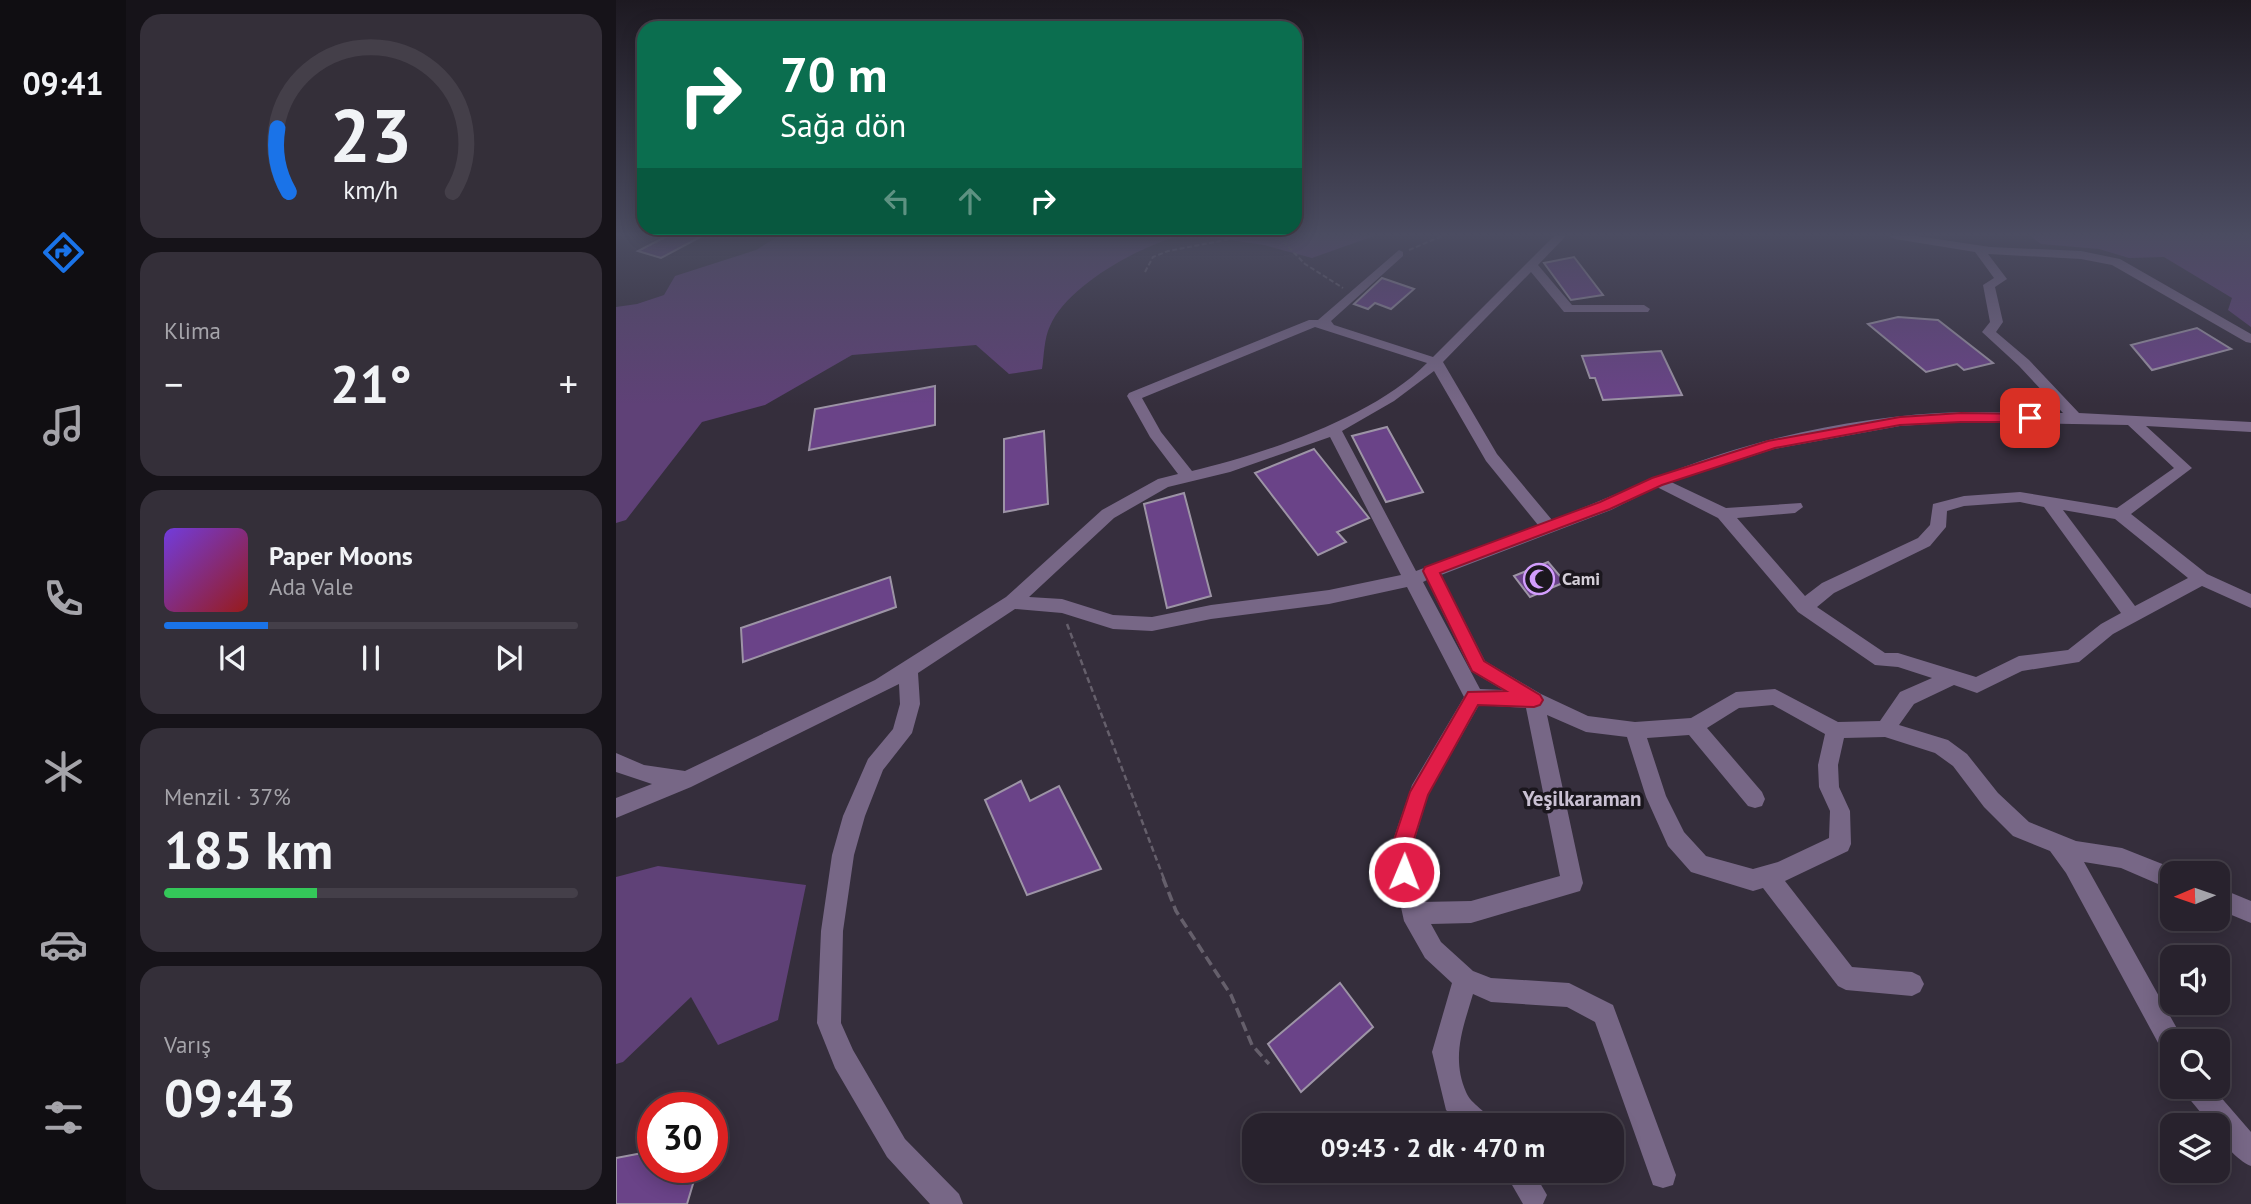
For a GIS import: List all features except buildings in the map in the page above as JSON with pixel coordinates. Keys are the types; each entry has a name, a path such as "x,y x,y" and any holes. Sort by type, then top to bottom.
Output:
{"street":[{"path":"1329,328 1324,320 1355,292"},
{"path":"616,808 685,780 882,686 1012,602 1108,514 1163,484 1225,468 1334,430 1389,398 1436,362 1504,292"},
{"path":"1554,292 1568,309 1644,309"},
{"path":"1991,292 1997,322 1989,332 2024,363 2075,418"},
{"path":"2169,292 2251,339"},
{"path":"1188,477 1155,434 1134,396 1314,323 1436,362 1491,457 1549,527"},
{"path":"1012,602 1062,606 1113,622 1152,624 1211,612 1329,597 1413,579 1549,527 1657,481 1773,444 1900,421 1961,417 2075,418 2251,427"},
{"path":"2120,514 2184,468 2133,422"},
{"path":"1334,430 1474,697"},
{"path":"1657,481 1724,514 1804,607 1882,660 1898,660 1977,685 2020,664 2072,657 2107,629 2201,579"},
{"path":"1804,607 1828,588 1879,566 1924,541 1938,527 1939,508 1964,501 2020,497 2120,514 2201,579 2251,601"},
{"path":"2049,502 2132,615"},
{"path":"1724,514 1795,507"},
{"path":"1431,571 1478,666 1534,700 1586,724 1635,730 1694,726 1736,700 1775,698 1836,730 1885,729 1941,746 1960,760 1991,800 2021,829 2077,851 2122,858 2160,874"},
{"path":"908,669 910,704 902,733 875,765 854,816 843,855 832,931 828,1023 844,1059 896,1148 949,1204"},
{"path":"1885,729 1907,698 1953,677"},
{"path":"1474,697 1534,700"},
{"path":"1474,697 1419,792 1400,852 1412,913 1433,950 1465,979 1491,990 1569,995 1604,1014 1663,1175"},
{"path":"1412,913 1471,912 1572,883 1534,700"},
{"path":"1694,726 1755,799"},
{"path":"1635,730 1656,797 1676,839 1699,865 1753,880 1782,872 1840,844 1840,811 1829,787 1828,765 1836,730"},
{"path":"616,762 642,774 685,780"},
{"path":"2059,844 2074,866 2164,1029"},
{"path":"1768,876 1846,978 1912,984"},
{"path":"2230,903 2251,912"},
{"path":"1465,979 1444,1052 1455,1101 1468,1113"},
{"path":"2206,1099 2251,1153"},
{"path":"1525,1183 1533,1195"}],"path":[{"path":"1347,292 1351,296"},
{"path":"1062,606 1073,646 1176,911 1231,995 1252,1045 1269,1063"}],"shaded area":[{"path":"666,292 1077,292 1059,311 1050,326 1045,341 1042,369 1009,374 976,345 852,355 765,405 702,422 626,520 616,523 616,307 637,304"},
{"path":"2222,292 2251,292 2251,327 2228,310 2232,298"},
{"path":"658,866 806,885 778,1020 718,1045 691,997 623,1062 616,1064 616,877"}],"place":[{"name":"Cami","path":"1539,579"}],"district":[{"name":"Yeşilkaraman","path":"1582,799"}],"route":[{"path":"1404,872 1400,852 1419,792 1474,697 1534,700 1478,666 1431,571 1605,506 1657,481 1773,444 1900,421 1961,417 2030,418"}]}
